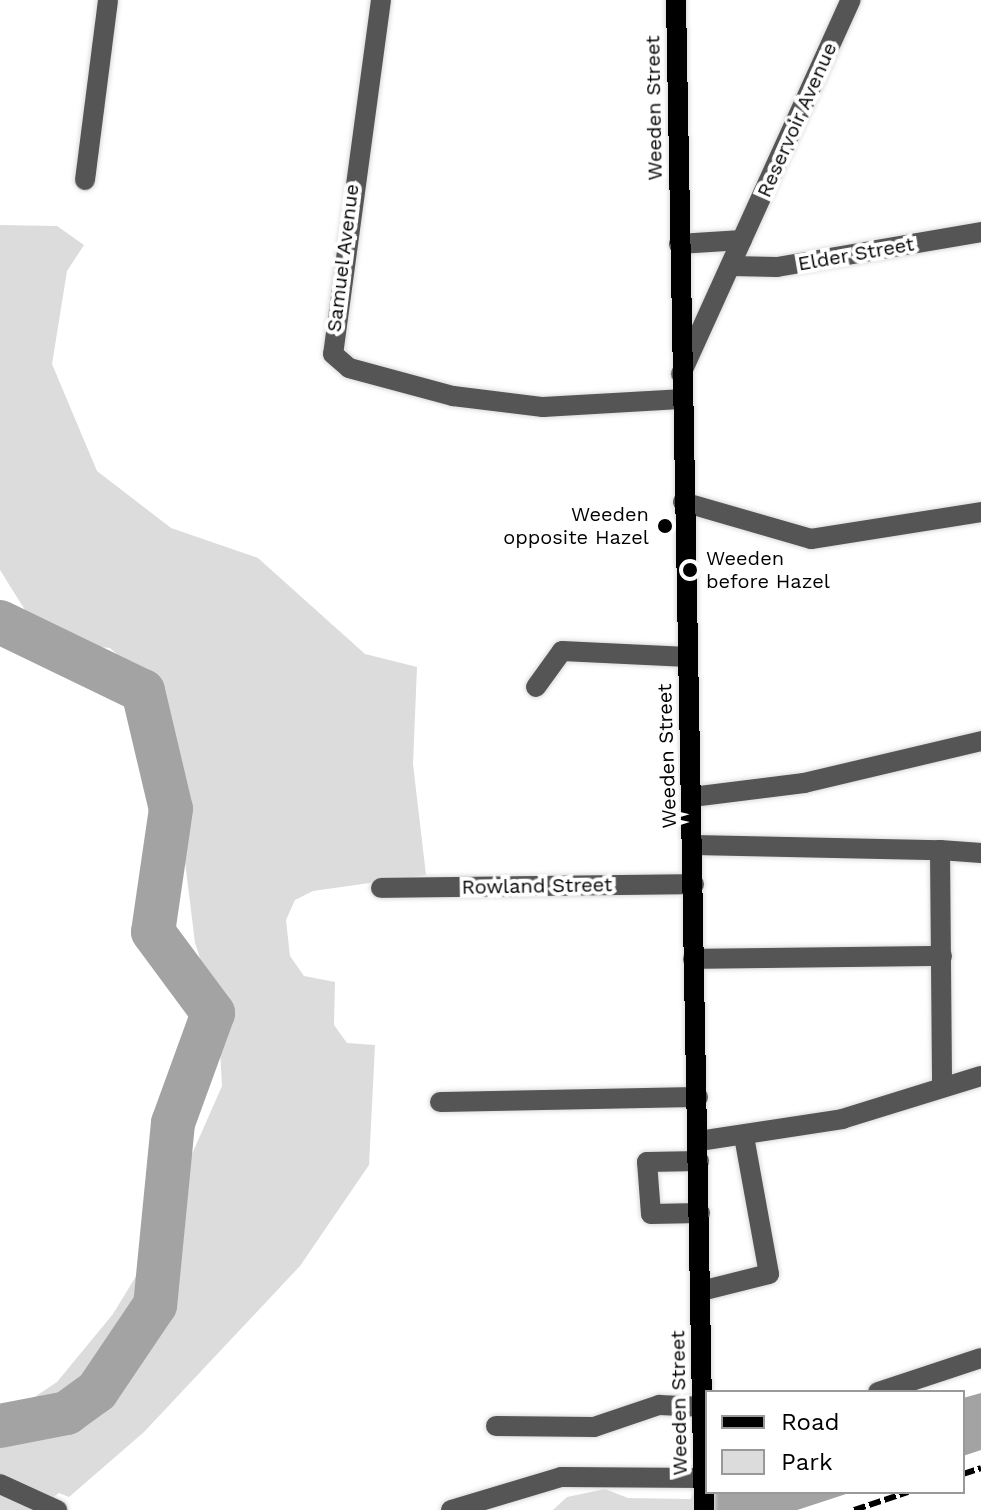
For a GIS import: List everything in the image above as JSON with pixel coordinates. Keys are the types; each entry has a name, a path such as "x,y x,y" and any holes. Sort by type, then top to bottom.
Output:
{"main road":[{"name":"Weeden Street","path":"676,0 680,399 694,845 693,959 705,1428"},
{"name":"Weeden Street","path":"704,1510 705,1466"}],"street":[{"path":"85,180 108,0"},
{"name":"Samuel Avenue","path":"381,0 333,354 349,368 468,398 543,407 680,399"},
{"name":"Reservoir Avenue","path":"680,378 851,0"},
{"name":"Elder Street","path":"731,266 777,267 981,232"},
{"path":"679,244 742,240"},
{"path":"683,502 811,539 981,512"},
{"path":"536,687 562,651 688,657"},
{"path":"692,797 804,783 981,741"},
{"path":"694,845 981,853"},
{"path":"940,850 942,1083"},
{"name":"Rowland Street","path":"381,888 694,884"},
{"path":"693,959 942,956"},
{"path":"700,1213 651,1214 647,1162 699,1151 744,1136 842,1119 942,1083 981,1076"},
{"path":"440,1102 698,1097"},
{"path":"701,1291 769,1274 744,1136"},
{"path":"884,1390 981,1358"},
{"path":"496,1426 594,1427 659,1405 704,1407"},
{"path":"451,1510 561,1477 704,1483"},
{"path":"0,1484 57,1510"}],"green space":[{"path":"0,225 57,226 84,245 67,271 52,364 97,471 171,528 258,558 365,654 417,667 413,764 426,875 313,891 295,900 286,920 290,956 304,976 335,982 334,1025 347,1043 375,1045 369,1165 300,1266 144,1432 69,1497 59,1493 35,1510 0,1510 0,1420 57,1382 113,1314 144,1263 222,1086 218,1013 195,943 165,698 110,648 45,642 0,570"},
{"path":"698,1482 705,1494 846,1494 797,1510 553,1510 567,1497 605,1489 628,1498 691,1499"}],"shaded area":[{"path":"981,1393 981,1450 965,1455 965,1397"},
{"path":"707,1494 846,1494 797,1510 708,1510"}],"waterway":[{"path":"0,622 143,691 171,809 153,932 213,1013 173,1123 155,1305 97,1391 67,1413 0,1426"}],"railway":[{"path":"965,1473 981,1468"},
{"path":"854,1510 902,1494"}],"place":[{"name":"Weeden opposite Hazel","path":"665,526"},
{"name":"Weeden before Hazel","path":"690,570"}]}
